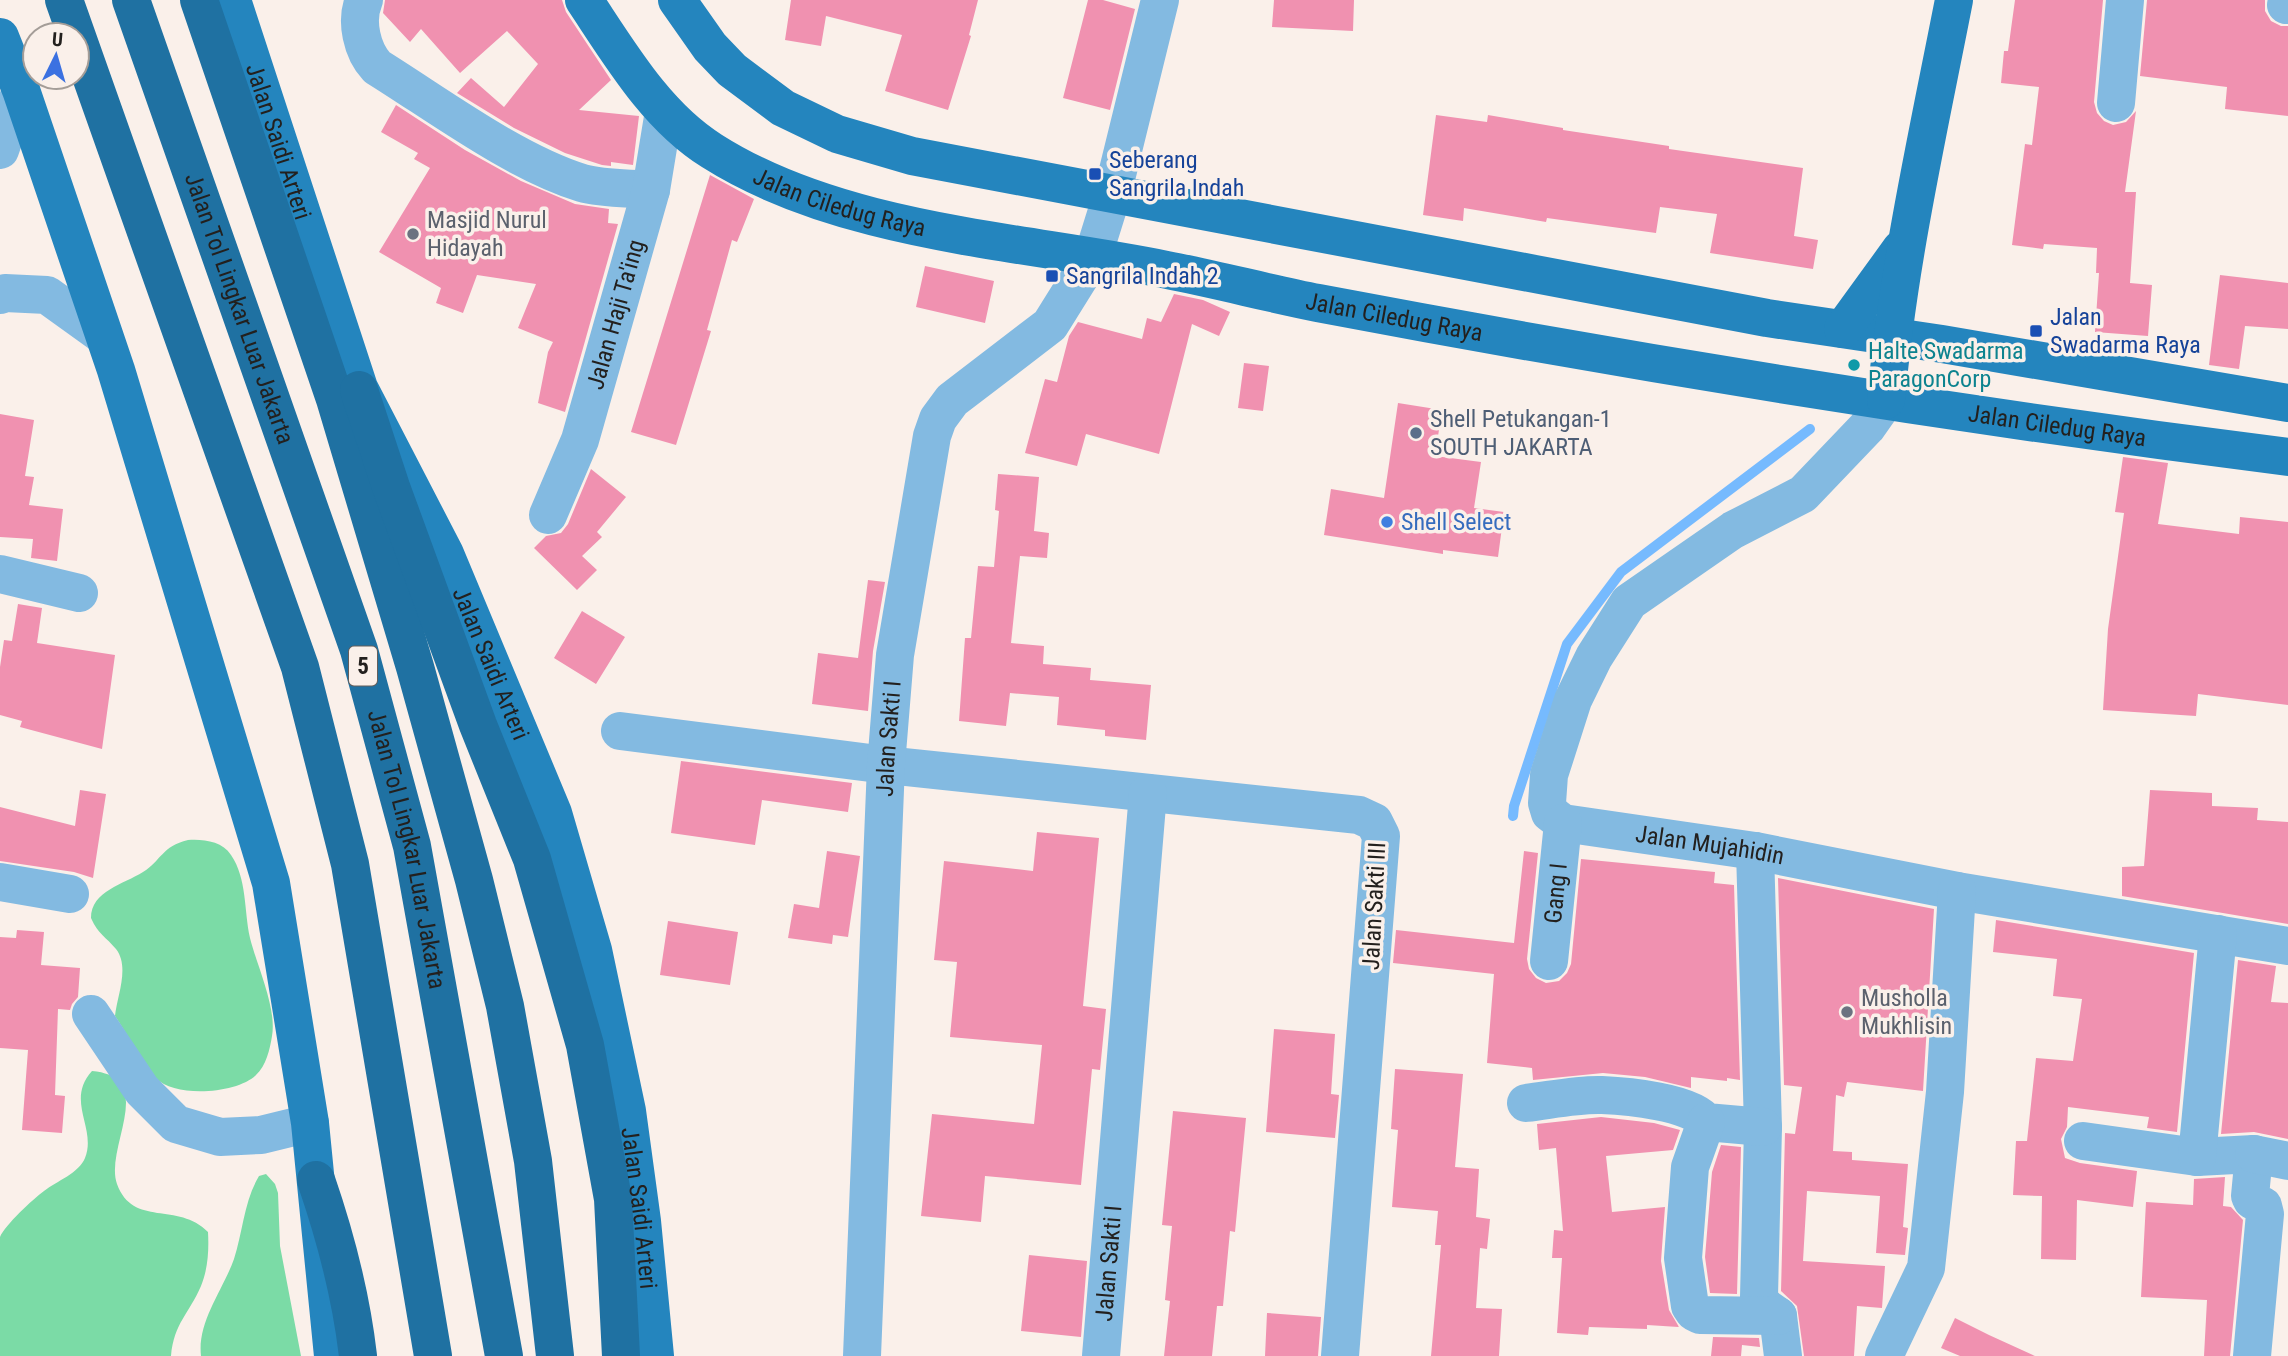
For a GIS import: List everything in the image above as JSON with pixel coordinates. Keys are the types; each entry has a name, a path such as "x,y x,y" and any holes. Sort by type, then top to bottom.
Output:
{"highway":[{"name":"Jalan Tol Lingkar Luar Jakarta","path":"131,0 359,650 412,846 504,1356"},
{"path":"200,0 335,399 415,667 470,866 505,1006 528,1135 555,1356"},
{"path":"67,6 300,667 350,864 433,1356"},
{"path":"359,388 391,487 478,725 532,859 585,1045 613,1199 621,1356"},
{"path":"316,1180 337,1244 353,1311 358,1356"}],"main road":[{"name":"Jalan Saidi Arteri","path":"232,0 359,388 445,554 553,813 593,950 627,1111 642,1221 655,1356"},
{"name":"Jalan Ciledug Raya","path":"584,0 623,59 664,111 711,150 765,178 821,202 901,224 1093,256 1315,302 1797,388 2288,457"},
{"path":"677,0 710,47 732,70 783,108 837,134 912,156 1826,326 2288,403"},
{"path":"1869,398 1892,336 1904,259 1954,0"},
{"path":"0,37 21,90"},
{"path":"21,91 104,337 271,883 310,1123 333,1356"},
{"path":"1826,326 1904,259"},
{"path":"1904,259 1912,301 1942,344"},
{"path":"2202,446 2209,389"}],"street":[{"name":"Jalan Sakti I","path":"862,1356 886,765 895,655 932,436 938,419 952,400 1050,325 1093,256 1112,195 1160,0"},
{"path":"2116,103 2124,0"},
{"path":"362,13 406,56"},
{"path":"362,13 368,57 377,67 492,139 554,173 585,184 651,190"},
{"path":"0,150 21,90"},
{"name":"Jalan Haji Ta'ing","path":"548,515 580,440 651,190 664,111"},
{"path":"0,295 47,295 104,337"},
{"path":"1563,823 1550,813 1549,775 1573,700 1594,657 1629,602 1733,530 1803,494 1867,427 1869,398"},
{"path":"0,574 79,593"},
{"name":"Jalan Sakti III","path":"620,731 886,765 1359,815 1374,822 1381,836 1340,1356"},
{"name":"Jalan Sakti I","path":"1101,1356 1148,793"},
{"name":"Jalan Mujahidin","path":"1563,823 1755,851 1957,891 2288,946"},
{"name":"Gang I","path":"1549,961 1563,823"},
{"path":"1755,851 1763,1127 1759,1297 1764,1306 1778,1316 1783,1356"},
{"path":"0,882 70,894"},
{"path":"1884,1356 1926,1268 1945,1092 1957,891"},
{"path":"2197,1157 2218,934"},
{"path":"91,1014 142,1090 176,1124 220,1137 261,1135 310,1123"},
{"path":"1526,1103 1601,1095 1649,1100 1693,1111 1706,1122"},
{"path":"1706,1122 1763,1127"},
{"path":"1706,1122 1690,1167 1683,1258 1690,1306 1700,1315 1778,1316"},
{"path":"2083,1141 2197,1157 2271,1157 2250,1196 2263,1206 2265,1214 2252,1356"}],"green space":[{"path":"188,840 206,841 223,847 236,864 242,884 250,938 272,1013 271,1041 262,1067 247,1081 221,1090 177,1089 165,1084 151,1072 115,1016 122,982 120,956 91,918 92,909 102,895 149,868 173,846"},
{"path":"92,1071 112,1076 122,1086 126,1100 115,1169 117,1184 124,1197 134,1206 183,1218 208,1232 208,1259 203,1280 175,1335 171,1356 0,1356 0,1237 27,1206 73,1172 85,1158 88,1147 81,1093 84,1082"},
{"path":"266,1174 275,1184 278,1193 280,1246 301,1356 201,1356 203,1331 234,1259 250,1196 259,1176"}],"building":[{"path":"385,0 562,0 566,12 611,80 579,110 639,116 633,165 611,162 611,166 602,165 565,153 514,128 457,93 471,78 504,107 538,64 507,31 460,73 421,29 410,42 383,13"},
{"path":"791,0 978,0 969,35 971,36 948,110 885,91 902,35 826,16 821,46 785,40"},
{"path":"1088,0 1103,0 1135,9 1110,110 1063,98"},
{"path":"1274,0 1354,0 1353,31 1272,27"},
{"path":"2015,0 2103,0 2094,102 2097,113 2104,121 2113,125 2126,122 2136,111 2125,192 2136,192 2130,283 2152,285 2148,336 2095,332 2099,273 2096,273 2097,248 2044,244 2043,249 2012,245 2025,144 2032,145 2039,87 2001,83 2004,51 2008,51"},
{"path":"2147,0 2265,0 2265,11 2271,21 2288,26 2288,116 2225,109 2227,87 2140,76"},
{"path":"396,105 465,150 521,181 575,204 609,209 608,223 618,224 565,412 538,403 548,352 553,342 518,328 536,284 477,275 463,313 436,303 441,288 379,252 430,168 414,159 418,153 381,132"},
{"path":"1436,115 1487,122 1488,115 1563,130 1669,146 1669,149 1803,168 1794,236 1818,240 1813,269 1710,253 1717,214 1660,207 1656,233 1547,218 1546,222 1464,208 1463,221 1423,215"},
{"path":"710,175 754,199 737,242 732,240 707,330 711,331 676,445 631,432"},
{"path":"925,266 994,281 985,323 916,307"},
{"path":"2220,275 2288,283 2288,329 2245,326 2239,369 2209,365"},
{"path":"1174,294 1203,300 1230,312 1219,336 1192,324 1159,454 1086,434 1077,466 1025,453 1045,379 1057,382 1069,336 1078,322 1142,339 1147,318 1161,322"},
{"path":"1244,363 1269,366 1263,411 1238,408"},
{"path":"1398,403 1442,410 1435,456 1481,462 1474,508 1504,512 1498,557 1443,550 1443,554 1324,535 1331,489 1384,498"},
{"path":"0,414 34,420 25,476 34,477 29,505 63,509 57,561 31,558 33,539 0,537"},
{"path":"2123,457 2168,463 2158,524 2239,534 2240,517 2288,522 2288,705 2198,694 2196,716 2103,710 2108,629 2124,513 2115,512"},
{"path":"591,469 626,497 597,532 602,537 582,556 597,570 577,590 534,548 546,536 561,533 568,524"},
{"path":"998,474 1039,477 1034,531 1049,533 1047,558 1020,556 1011,643 1044,646 1043,664 1091,668 1090,680 1151,685 1146,740 1105,736 1105,730 1057,725 1059,697 1010,693 1006,726 959,721 965,638 971,638 978,566 994,567 999,511 995,510"},
{"path":"868,580 885,582 873,651 868,711 812,704 818,653 858,658"},
{"path":"18,604 42,608 37,643 115,655 102,749 20,727 22,721 0,715 0,667 4,640 12,641"},
{"path":"582,611 625,637 596,684 554,658"},
{"path":"681,761 852,783 848,812 762,800 755,845 671,833"},
{"path":"80,790 106,794 93,878 74,872 0,861 0,807 75,826"},
{"path":"2150,790 2212,793 2212,806 2258,808 2257,820 2288,822 2288,924 2122,896 2122,867 2144,866"},
{"path":"1037,832 1099,838 1083,1006 1106,1009 1100,1070 1092,1069 1081,1185 985,1176 981,1222 921,1216 932,1114 1034,1124 1042,1045 950,1037 957,962 934,960 944,861 1033,871"},
{"path":"827,851 860,856 848,937 833,935 832,944 788,938 794,904 819,908"},
{"path":"1524,851 1538,853 1527,959 1529,969 1536,978 1546,983 1559,981 1571,964 1581,859 1715,872 1714,883 1734,885 1740,1080 1691,1077 1691,1088 1645,1077 1603,1073 1533,1080 1532,1068 1487,1063 1494,974 1393,963 1396,930 1514,943"},
{"path":"1778,878 1934,909 1923,1091 1847,1082 1844,1097 1836,1095 1833,1151 1852,1152 1852,1160 1908,1164 1903,1227 1908,1228 1905,1255 1876,1253 1880,1196 1807,1191 1803,1261 1885,1266 1882,1308 1857,1306 1854,1356 1804,1356 1797,1306 1781,1291 1785,1133 1795,1134 1802,1087 1784,1085"},
{"path":"1996,920 2194,953 2177,1132 2147,1128 2149,1117 2068,1107 2067,1127 2061,1139 2065,1158 2080,1163 2137,1171 2133,1207 2077,1200 2076,1260 2041,1259 2042,1196 2013,1195 2016,1141 2027,1141 2036,1058 2073,1061 2082,999 2053,996 2057,959 1993,952"},
{"path":"668,921 738,932 730,985 660,975"},
{"path":"17,930 44,932 41,965 80,968 78,997 70,1010 58,1009 55,1095 65,1096 62,1133 22,1130 28,1050 0,1048 0,937 16,938"},
{"path":"2238,960 2276,966 2271,1002 2288,1003 2288,1139 2254,1132 2221,1134"},
{"path":"1274,1029 1335,1034 1331,1094 1339,1095 1335,1138 1266,1132"},
{"path":"1395,1069 1463,1074 1455,1167 1479,1169 1476,1217 1490,1219 1487,1249 1480,1248 1476,1308 1502,1309 1499,1356 1431,1356 1441,1245 1435,1245 1438,1211 1392,1207 1398,1130 1391,1129"},
{"path":"1173,1111 1246,1118 1235,1232 1230,1231 1223,1306 1217,1306 1212,1356 1164,1356 1170,1301 1165,1300 1172,1226 1162,1225"},
{"path":"1601,1117 1654,1123 1680,1130 1673,1150 1606,1156 1612,1212 1665,1207 1661,1261 1669,1310 1679,1327 1589,1327 1588,1335 1557,1333 1562,1258 1552,1258 1554,1230 1563,1231 1556,1148 1539,1150 1537,1124"},
{"path":"1721,1145 1741,1147 1737,1294 1710,1293 1705,1257 1712,1172"},
{"path":"2225,1177 2223,1206 2231,1207 2243,1220 2230,1356 2204,1356 2207,1300 2141,1297 2146,1202 2193,1205 2194,1179"},
{"path":"1029,1255 1087,1261 1081,1337 1021,1331"},
{"path":"1267,1313 1321,1317 1318,1356 1265,1356"},
{"path":"1955,1318 2035,1356 1960,1356 1941,1348"},
{"path":"1713,1337 1759,1338 1760,1347 1742,1345 1741,1356 1711,1356"}],"waterway":[{"path":"1513,816 1567,644 1621,572 1810,429"}],"place":[{"name":"Seberang Sangrila Indah","path":"1095,174"},
{"name":"Masjid Nurul Hidayah","path":"413,234"},
{"name":"Sangrila Indah 2","path":"1052,276"},
{"name":"Jalan Swadarma Raya","path":"2036,331"},
{"name":"Halte Swadarma ParagonCorp","path":"1854,365"},
{"name":"Shell Petukangan-1 SOUTH JAKARTA","path":"1416,433"},
{"name":"Shell Select","path":"1387,522"},
{"name":"Musholla Mukhlisin","path":"1847,1012"}]}
